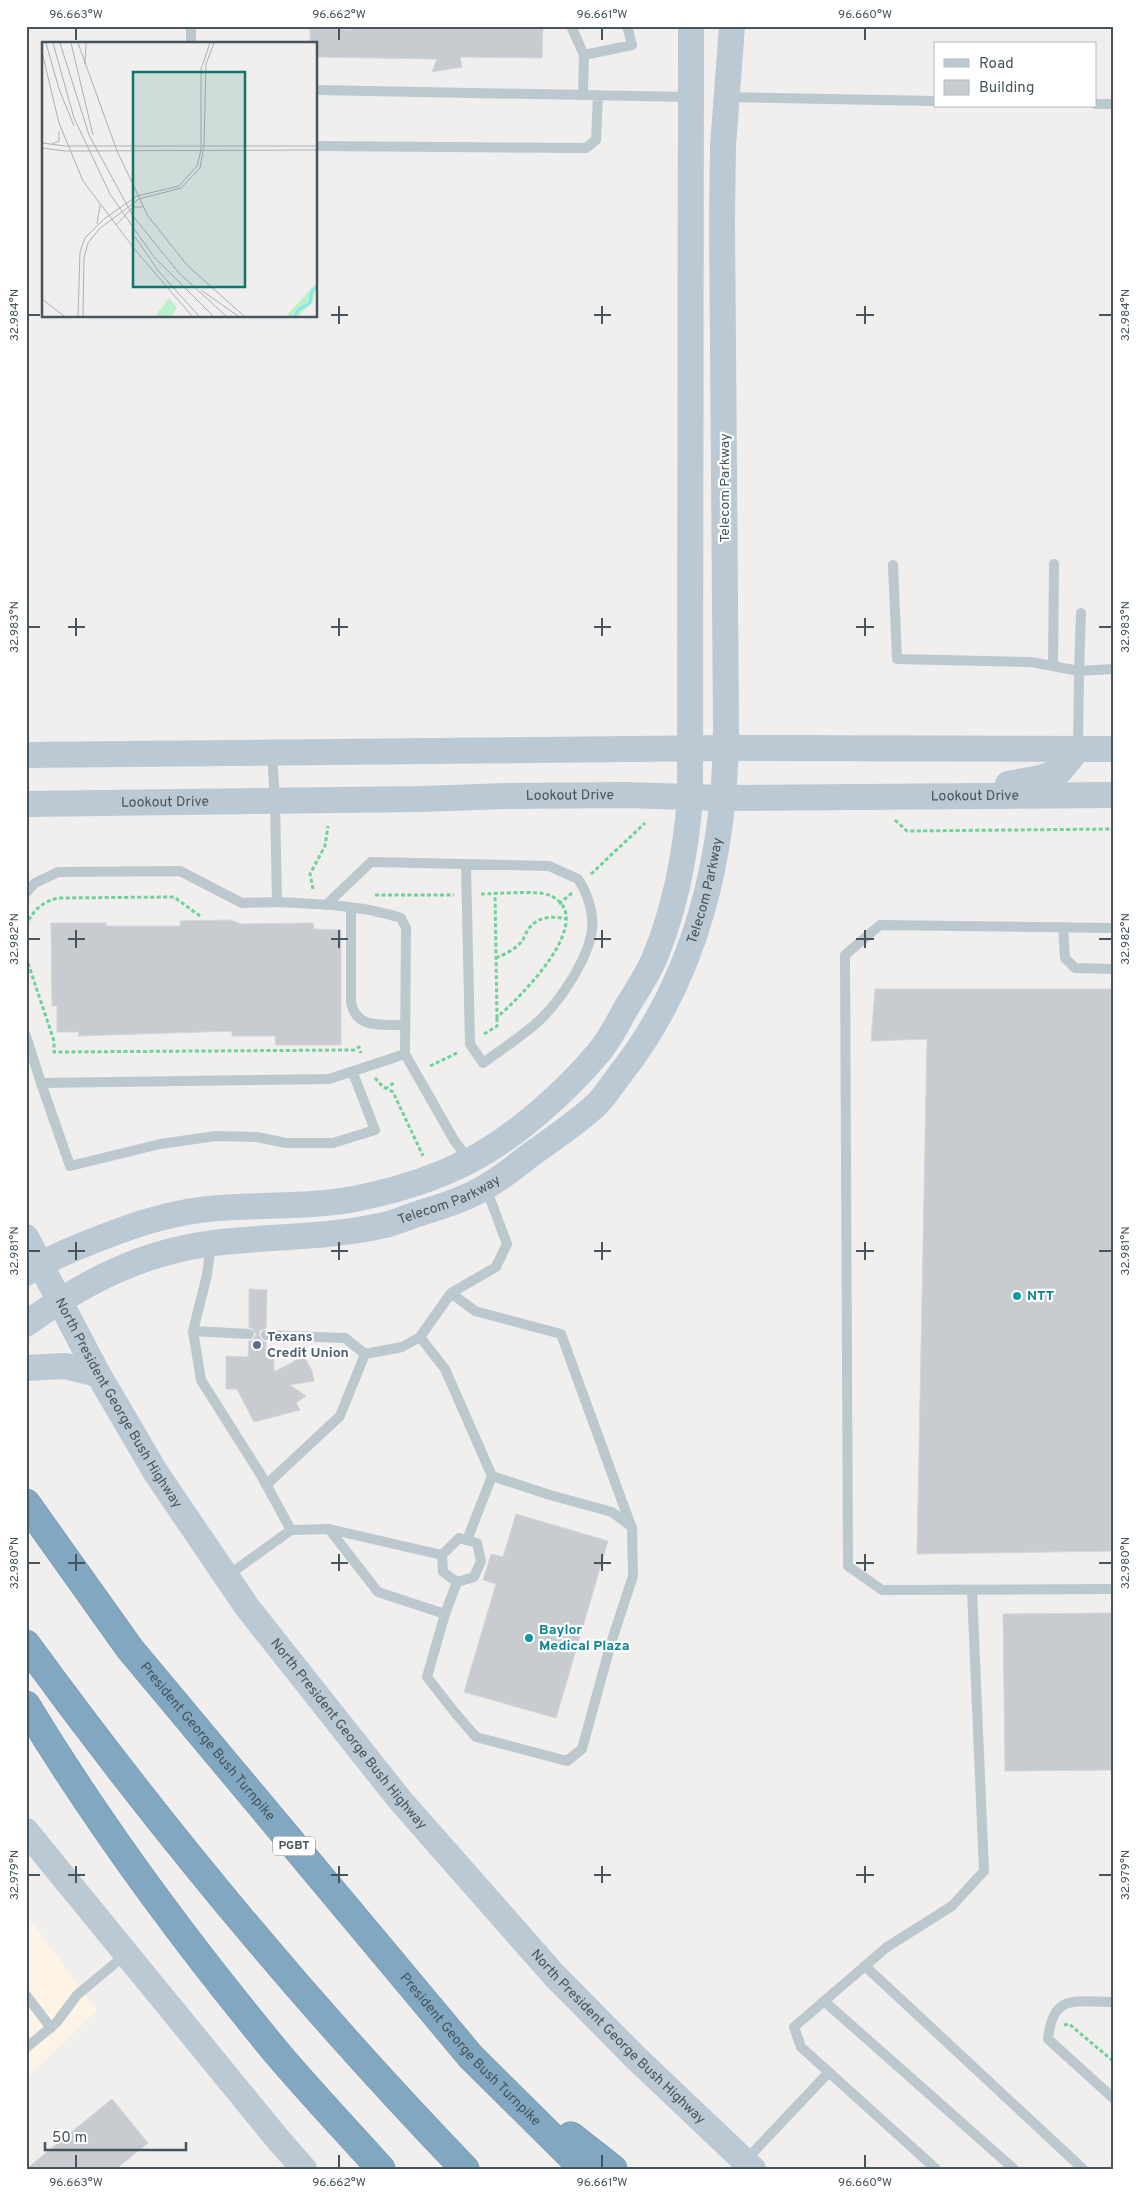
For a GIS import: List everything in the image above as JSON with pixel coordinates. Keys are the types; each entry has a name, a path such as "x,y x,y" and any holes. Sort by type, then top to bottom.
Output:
{"highway":[{"name":"President George Bush Turnpike","path":"26,1503 130,1649 471,2058 584,2169"},
{"path":"26,1644 130,1783 234,1912 349,2045 464,2169"},
{"path":"26,1705 66,1770 151,1892 278,2053 381,2169"},
{"path":"471,2058 613,2169"}],"main road":[{"name":"Telecom Parkway","path":"33,1268 122,1229 170,1215 218,1208 293,1206 368,1196 445,1173 470,1161 560,1095 601,1050 654,958 665,926 682,863 688,830 690,798 689,97 691,26"},
{"name":"Telecom Parkway","path":"26,1324 60,1300 114,1270 154,1255 212,1243 332,1234 382,1226 450,1203 486,1187 599,1102 652,1031 679,978 698,927 714,865 726,748 722,220 723,146 732,26"},
{"path":"689,97 728,97"},
{"path":"26,756 726,748 1113,748"},
{"path":"956,796 1040,778 1060,771 1078,748"},
{"name":"Lookout Drive","path":"26,804 626,795 722,798 1113,795"},
{"path":"470,1161 486,1187"},
{"name":"North President George Bush Highway","path":"26,1237 33,1268 60,1300 98,1374 156,1472 247,1607 400,1800 548,1968 635,2056 749,2165"},
{"path":"26,1368 65,1366 98,1374"},
{"path":"26,1831 304,2169"}],"lane":[{"path":"191,26 191,42"},
{"path":"571,26 584,55 583,95"},
{"path":"584,55 632,45 627,26"},
{"path":"318,90 689,97"},
{"path":"318,146 586,148 596,140 598,95"},
{"path":"728,97 934,101"},
{"path":"1096,104 1113,104"},
{"path":"1053,666 1054,564"},
{"path":"893,565 897,659 1031,662 1079,670 1113,669"},
{"path":"1078,748 1081,613"},
{"path":"272,754 277,902"},
{"path":"326,905 371,862 466,864 550,866 578,879 591,908 592,929 582,962 559,997 541,1019 483,1063 470,1044 466,864"},
{"path":"26,893 35,883 58,872 180,870 242,903 277,902 326,905 385,913 401,918 406,928 405,1054 454,1140 470,1161"},
{"path":"352,908 351,1002 353,1012 359,1020 368,1023 405,1025"},
{"path":"1113,928 880,925 845,955 848,1566 882,1590 1113,1589"},
{"path":"1063,927 1065,958 1075,968 1113,969"},
{"path":"26,1036 70,1166 92,1159 160,1144 216,1136 257,1137 286,1143 333,1142 375,1130 353,1073"},
{"path":"41,1083 329,1079 353,1073 405,1054"},
{"path":"266,1335 346,1338 365,1354 402,1348 420,1337 451,1293 496,1267 507,1244 486,1187"},
{"path":"212,1243 207,1275 193,1331 201,1380 266,1485 290,1530"},
{"path":"451,1293 475,1311 561,1334 632,1527 633,1576 611,1643 582,1749 567,1761 476,1737 428,1677 445,1614 457,1582"},
{"path":"193,1331 249,1334"},
{"path":"420,1337 445,1369 492,1476 467,1540"},
{"path":"266,1485 340,1416 365,1354"},
{"path":"492,1476 550,1495 612,1512 632,1527"},
{"path":"329,1529 378,1592 445,1614"},
{"path":"226,1576 290,1530 329,1529 442,1555"},
{"path":"459,1538 477,1543 481,1562 474,1577 457,1582 443,1572 442,1555 459,1538"},
{"path":"936,2169 801,2047 794,2027 887,1947 952,1906 984,1871 972,1590"},
{"path":"26,2048 51,2028 77,1995 126,1954"},
{"path":"865,1966 1083,2169"},
{"path":"26,1995 51,2028"},
{"path":"824,2001 1014,2169"},
{"path":"1113,2002 1064,2004 1055,2011 1050,2021 1048,2039 1113,2098"},
{"path":"749,2165 829,2072"}],"path":[{"path":"892,818 906,831 1113,829"},
{"path":"589,876 645,823"},
{"path":"313,889 310,874 325,846 328,826"},
{"path":"560,904 572,892"},
{"path":"374,896 456,894"},
{"path":"478,894 549,895 560,904 566,919 563,935 543,968 512,1005 497,1017"},
{"path":"482,1036 497,1026 495,894"},
{"path":"26,926 34,912 41,905 58,898 174,897 200,916"},
{"path":"496,958 515,948 522,941 530,927 538,920 551,917 566,919"},
{"path":"26,957 54,1041 54,1052 354,1050 359,1047 362,1053"},
{"path":"430,1066 457,1053"},
{"path":"375,1078 392,1092 423,1156"},
{"path":"385,1088 395,1082"},
{"path":"1050,2028 1069,2024 1113,2061"}],"shaded area":[{"path":"26,1915 97,2010 26,2079"}],"building":[{"path":"351,26 543,26 542,58 460,57 462,67 432,72 437,59 318,57 318,42 310,42 310,29 351,30"},
{"path":"230,920 241,924 313,923 314,929 341,930 341,1045 276,1045 275,1036 232,1036 232,1031 78,1036 79,1032 57,1032 57,1006 52,1006 51,923 106,923 106,926 180,926 180,921"},
{"name":"NTT","path":"875,989 1113,989 1113,1551 917,1554 927,1039 871,1041"},
{"name":"Texans Credit Union","path":"249,1289 267,1290 266,1328 260,1331 259,1335 262,1341 266,1342 266,1357 274,1357 274,1372 304,1356 312,1371 314,1381 290,1385 306,1396 296,1403 300,1410 254,1422 237,1389 226,1389 226,1356 248,1357 249,1341 253,1340 256,1335 253,1329 249,1327"},
{"name":"Baylor Medical Plaza","path":"516,1514 608,1541 556,1718 464,1692 496,1584 483,1580 491,1554 503,1557"},
{"path":"1113,1613 1113,1770 1005,1771 1003,1614"},
{"path":"112,2099 148,2143 116,2169 26,2169"}],"place":[{"name":"NTT","path":"1017,1296"},
{"name":"Texans Credit Union","path":"257,1345"},
{"name":"Baylor Medical Plaza","path":"529,1638"}]}
